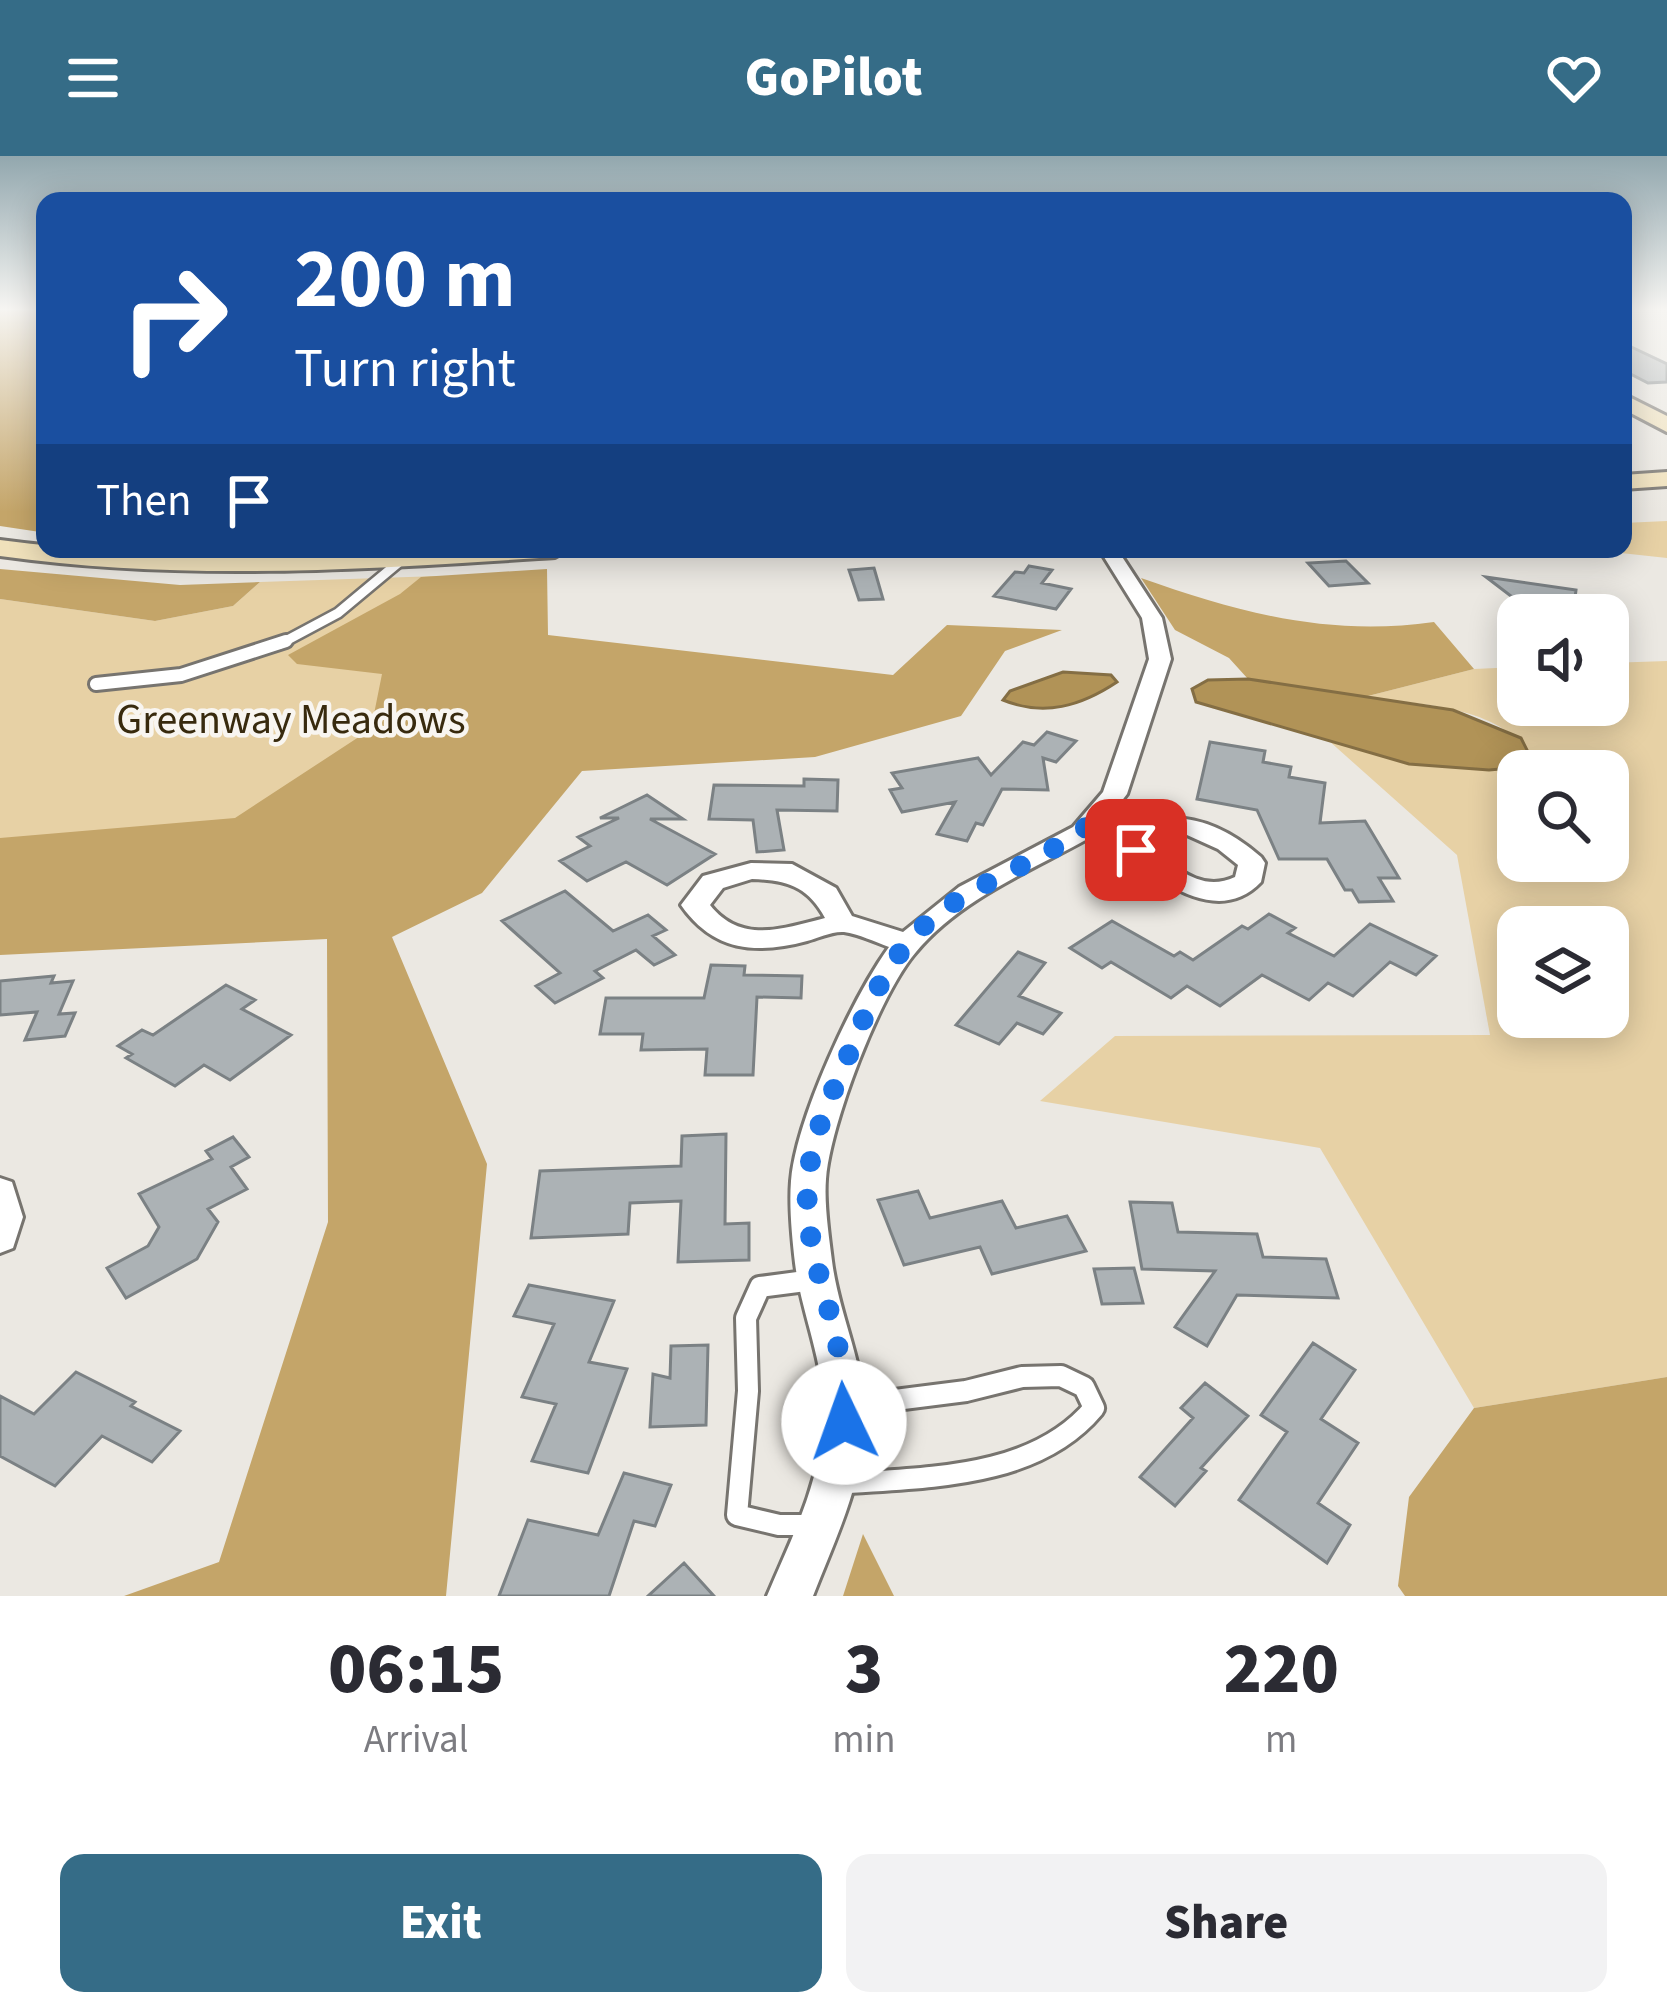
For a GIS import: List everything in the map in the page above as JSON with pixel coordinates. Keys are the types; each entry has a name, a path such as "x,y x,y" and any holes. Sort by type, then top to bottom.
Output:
{"street":[{"path":"1632,405 1667,424"},
{"path":"0,548 36,552"},
{"path":"80,558 215,566 419,558"},
{"path":"790,1596 836,1484 842,1406 840,1359 818,1279 808,1183 814,1143 875,988 907,943 969,892 1057,847 1101,815 1115,794 1160,658 1152,618 1114,558"},
{"path":"1101,815 1142,831"},
{"path":"841,922 907,943"},
{"path":"0,1192 5,1216 0,1238"}],"lane":[{"path":"96,684 211,669 275,646 350,608 404,559"},
{"path":"818,1279 760,1288 746,1318 748,1391 736,1515 779,1525 818,1525"},
{"path":"836,1484 962,1470 1044,1451 1085,1425 1094,1408 1084,1387 1060,1376 842,1406"}],"green space":[{"path":"1667,521 1667,558 1632,554 1632,523"},
{"name":"Greenway Meadows","path":"438,576 402,841 0,857 0,599 155,621 233,606 260,582"},
{"path":"1667,661 1667,1377 1474,1408 1320,1148 1040,1101 1115,1036 1490,1035 1457,855 1328,740 1409,764 1497,765 1497,882 1629,882 1629,750 1524,750 1497,726 1629,726 1629,662"},
{"path":"1497,668 1497,726 1437,706 1364,697 1474,669"}],"shaded area":[{"path":"0,377 36,377 36,531 0,526"},
{"path":"0,569 180,585 260,582 233,606 155,621 0,599"},
{"path":"547,569 548,635 893,675 947,625 1062,630 1005,651 961,716 815,757 582,771 482,893 392,937 487,1164 446,1596 124,1596 219,1562 328,1222 327,939 0,955 0,838 235,818 371,729 382,674 297,664 288,655 400,594 421,577"},
{"path":"1141,578 1285,619 1358,626 1434,622 1474,669 1364,697 1248,679 1229,658 1175,630"},
{"path":"1063,672 1111,675 1117,682 1062,706 1033,708 1003,700 1010,691"},
{"path":"1248,679 1453,710 1521,738 1527,750 1497,750 1497,769 1409,764 1196,702 1192,689 1208,680"},
{"path":"1667,1377 1667,1596 1405,1596 1398,1586 1409,1497 1474,1408"},
{"path":"863,1534 894,1596 843,1596"}],"building":[{"path":"1637,377 1667,377 1667,382 1648,383"},
{"path":"1346,561 1368,583 1329,586 1308,563"},
{"path":"1029,566 1052,570 1042,583 1071,589 1056,609 994,596 1015,572 1024,573"},
{"path":"874,568 883,599 859,600 849,570"},
{"path":"1486,577 1576,590 1576,594 1508,594"},
{"path":"1047,732 1076,741 1056,762 1043,758 1048,790 1002,789 983,825 976,823 967,841 937,834 955,802 902,812 890,790 902,788 892,773 978,758 991,775 1023,742 1034,745"},
{"path":"1210,742 1265,751 1263,762 1291,767 1289,777 1325,783 1320,823 1365,821 1399,878 1379,878 1393,901 1359,902 1352,890 1345,890 1327,859 1279,859 1257,810 1197,799"},
{"path":"804,779 838,780 837,811 777,810 784,850 757,852 753,820 709,819 714,785 804,786"},
{"path":"647,795 683,819 650,819 715,854 667,885 626,862 587,881 560,861 590,846 578,837 619,818 600,818"},
{"path":"565,891 613,931 648,915 666,930 653,936 675,955 654,965 636,950 595,971 603,978 555,1003 536,986 560,973 502,921"},
{"path":"1269,914 1295,928 1288,933 1334,956 1370,924 1436,956 1416,975 1390,962 1353,996 1328,983 1309,1000 1262,975 1220,1006 1187,986 1171,998 1111,962 1102,968 1070,948 1112,921 1174,956 1180,952 1193,960 1242,926 1248,929"},
{"path":"1018,952 1045,963 1019,996 1061,1013 1043,1034 1017,1023 999,1044 956,1025"},
{"path":"711,965 745,966 744,975 802,976 801,998 757,997 753,1075 705,1075 707,1049 641,1050 643,1034 600,1034 606,998 704,998"},
{"path":"54,976 51,983 73,981 59,1014 75,1013 65,1036 25,1040 37,1012 0,1015 0,981"},
{"path":"226,985 255,1000 242,1009 291,1035 230,1080 204,1065 175,1086 126,1058 132,1054 118,1046 142,1030 153,1035"},
{"path":"726,1134 725,1224 749,1223 749,1260 678,1262 681,1201 630,1203 628,1234 531,1238 540,1171 681,1166 682,1136"},
{"path":"233,1137 249,1157 231,1167 247,1189 208,1209 218,1222 197,1259 126,1298 107,1268 148,1246 159,1227 139,1194 212,1159 206,1151"},
{"path":"918,1191 930,1218 1002,1201 1016,1228 1067,1216 1086,1251 992,1274 980,1247 904,1265 878,1200"},
{"path":"1130,1202 1172,1203 1178,1232 1257,1234 1263,1257 1326,1259 1338,1298 1237,1295 1207,1346 1175,1327 1215,1271 1142,1269"},
{"path":"1134,1268 1143,1303 1102,1304 1094,1269"},
{"path":"529,1285 614,1301 589,1362 627,1369 588,1473 532,1461 556,1404 522,1397 554,1324 514,1316"},
{"path":"1313,1343 1355,1370 1321,1419 1358,1443 1318,1503 1350,1525 1327,1563 1239,1500 1287,1432 1261,1415"},
{"path":"708,1345 706,1425 650,1427 653,1374 670,1378 671,1346"},
{"path":"76,1372 180,1431 152,1462 102,1436 55,1486 0,1456 0,1396 34,1414"},
{"path":"1205,1383 1248,1416 1201,1468 1206,1471 1175,1506 1140,1477 1193,1418 1181,1408"},
{"path":"624,1473 671,1485 655,1526 634,1521 609,1596 499,1596 528,1520 598,1535"},
{"path":"684,1563 714,1596 648,1596"}],"route":[{"path":"844,1422 840,1359 814,1266 808,1183 814,1143 875,988 907,943 935,916 969,892 1082,832 1101,815 1142,831 1136,850"}]}
